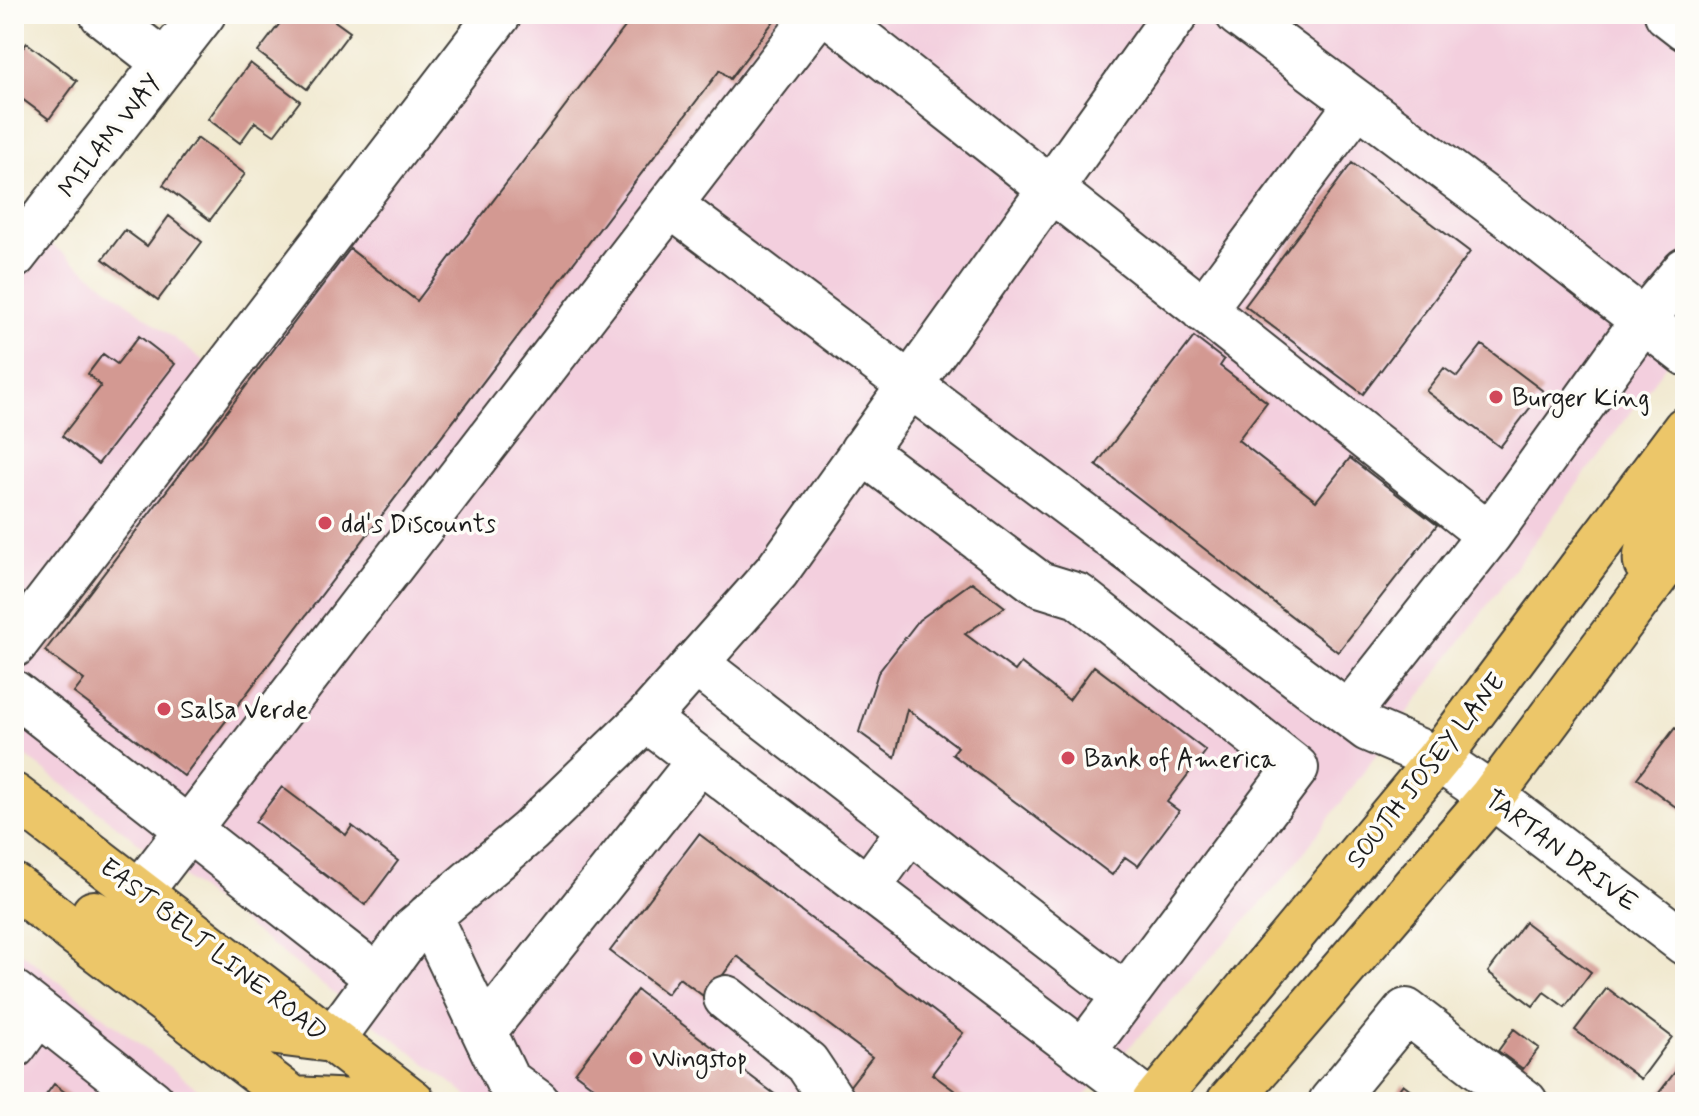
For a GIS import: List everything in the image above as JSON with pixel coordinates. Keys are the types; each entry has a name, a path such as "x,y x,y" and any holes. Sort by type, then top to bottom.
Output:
{"main road":[{"name":"SOUTH JOSEY LANE","path":"1152,1102 1438,759 1685,429"},
{"path":"1649,585 1645,554 1659,525 1685,488"},
{"path":"1229,1102 1492,796 1685,537"},
{"name":"EAST BELT LINE ROAD","path":"14,796 413,1102"},
{"path":"19,901 99,914 200,985 254,1030 332,1040"},
{"path":"19,901 293,1101 355,1102"}],"street":[{"path":"102,14 165,63"},
{"name":"MILAM WAY","path":"21,234 203,14"},
{"path":"14,645 499,14"},
{"path":"140,892 817,14"},
{"path":"829,14 1489,535"},
{"path":"332,1040 413,930 530,831 646,719 777,571 1176,14"},
{"path":"1238,14 1685,353"},
{"path":"1667,14 1685,28"},
{"path":"1203,310 1357,104"},
{"name":"TARTAN DRIVE","path":"670,205 1368,729 1438,759 1492,796 1685,943"},
{"path":"1348,714 1489,535 1644,319 1685,270"},
{"path":"862,451 1039,584 1078,596 1296,768 1083,1052"},
{"path":"695,663 1125,996"},
{"path":"14,693 378,978"},
{"path":"646,719 1152,1102"},
{"path":"484,1031 700,760"},
{"path":"868,887 910,829"},
{"path":"429,916 507,1080 537,1102"},
{"path":"726,998 807,1063 833,1102"},
{"path":"1331,1102 1406,1011 1525,1102"},
{"path":"22,1017 152,1102"}],"shaded area":[{"path":"477,14 1685,14 1685,339 1288,874 1079,1102 476,1102 14,747 14,284 47,241 209,365"},
{"path":"14,947 215,1102 14,1102"}],"building":[{"path":"287,14 325,14 350,32 307,89 258,52"},
{"path":"635,14 779,14 730,79 720,70 184,776 74,693 84,680 45,651 350,249 417,301"},
{"path":"27,43 77,81 49,119 14,93 14,60"},
{"path":"250,63 300,101 274,135 255,122 240,143 208,119"},
{"path":"197,138 245,174 210,220 163,185"},
{"path":"1352,163 1470,252 1363,394 1245,306"},
{"path":"169,216 202,242 158,300 103,259 125,230 147,246"},
{"path":"139,336 175,364 98,464 62,436 101,386 88,374 103,354 117,364"},
{"path":"1194,337 1224,360 1220,366 1267,402 1238,440 1316,501 1350,458 1437,525 1338,652 1096,465"},
{"path":"1482,345 1543,391 1500,447 1426,391 1444,368 1457,377"},
{"path":"972,582 1005,607 965,634 1015,671 1021,663 1069,700 1094,666 1206,751 1167,802 1179,811 1138,866 1125,857 1112,875 952,754 958,747 907,709 895,758 859,732 878,673 919,620"},
{"path":"1675,728 1685,736 1685,814 1637,778"},
{"path":"282,787 346,835 352,826 398,861 365,905 255,822"},
{"path":"699,834 963,1033 932,1074 970,1102 861,1102 846,1091 872,1057 737,956 706,998 679,978 667,994 610,951"},
{"path":"1525,922 1591,972 1565,1007 1544,992 1533,1006 1488,972"},
{"path":"1607,988 1672,1037 1641,1079 1575,1030"},
{"path":"637,990 785,1102 614,1102 575,1073"},
{"path":"1514,1029 1539,1048 1523,1069 1498,1051"},
{"path":"1685,1059 1685,1102 1660,1102 1655,1098"},
{"path":"54,1084 78,1102 41,1102"},
{"path":"1403,1084 1427,1102 1390,1102"}],"place":[{"name":"Burger King","path":"1496,397"},
{"name":"dd's Discounts","path":"325,523"},
{"name":"Salsa Verde","path":"164,709"},
{"name":"Bank of America","path":"1068,758"},
{"name":"Wingstop","path":"636,1058"}]}
